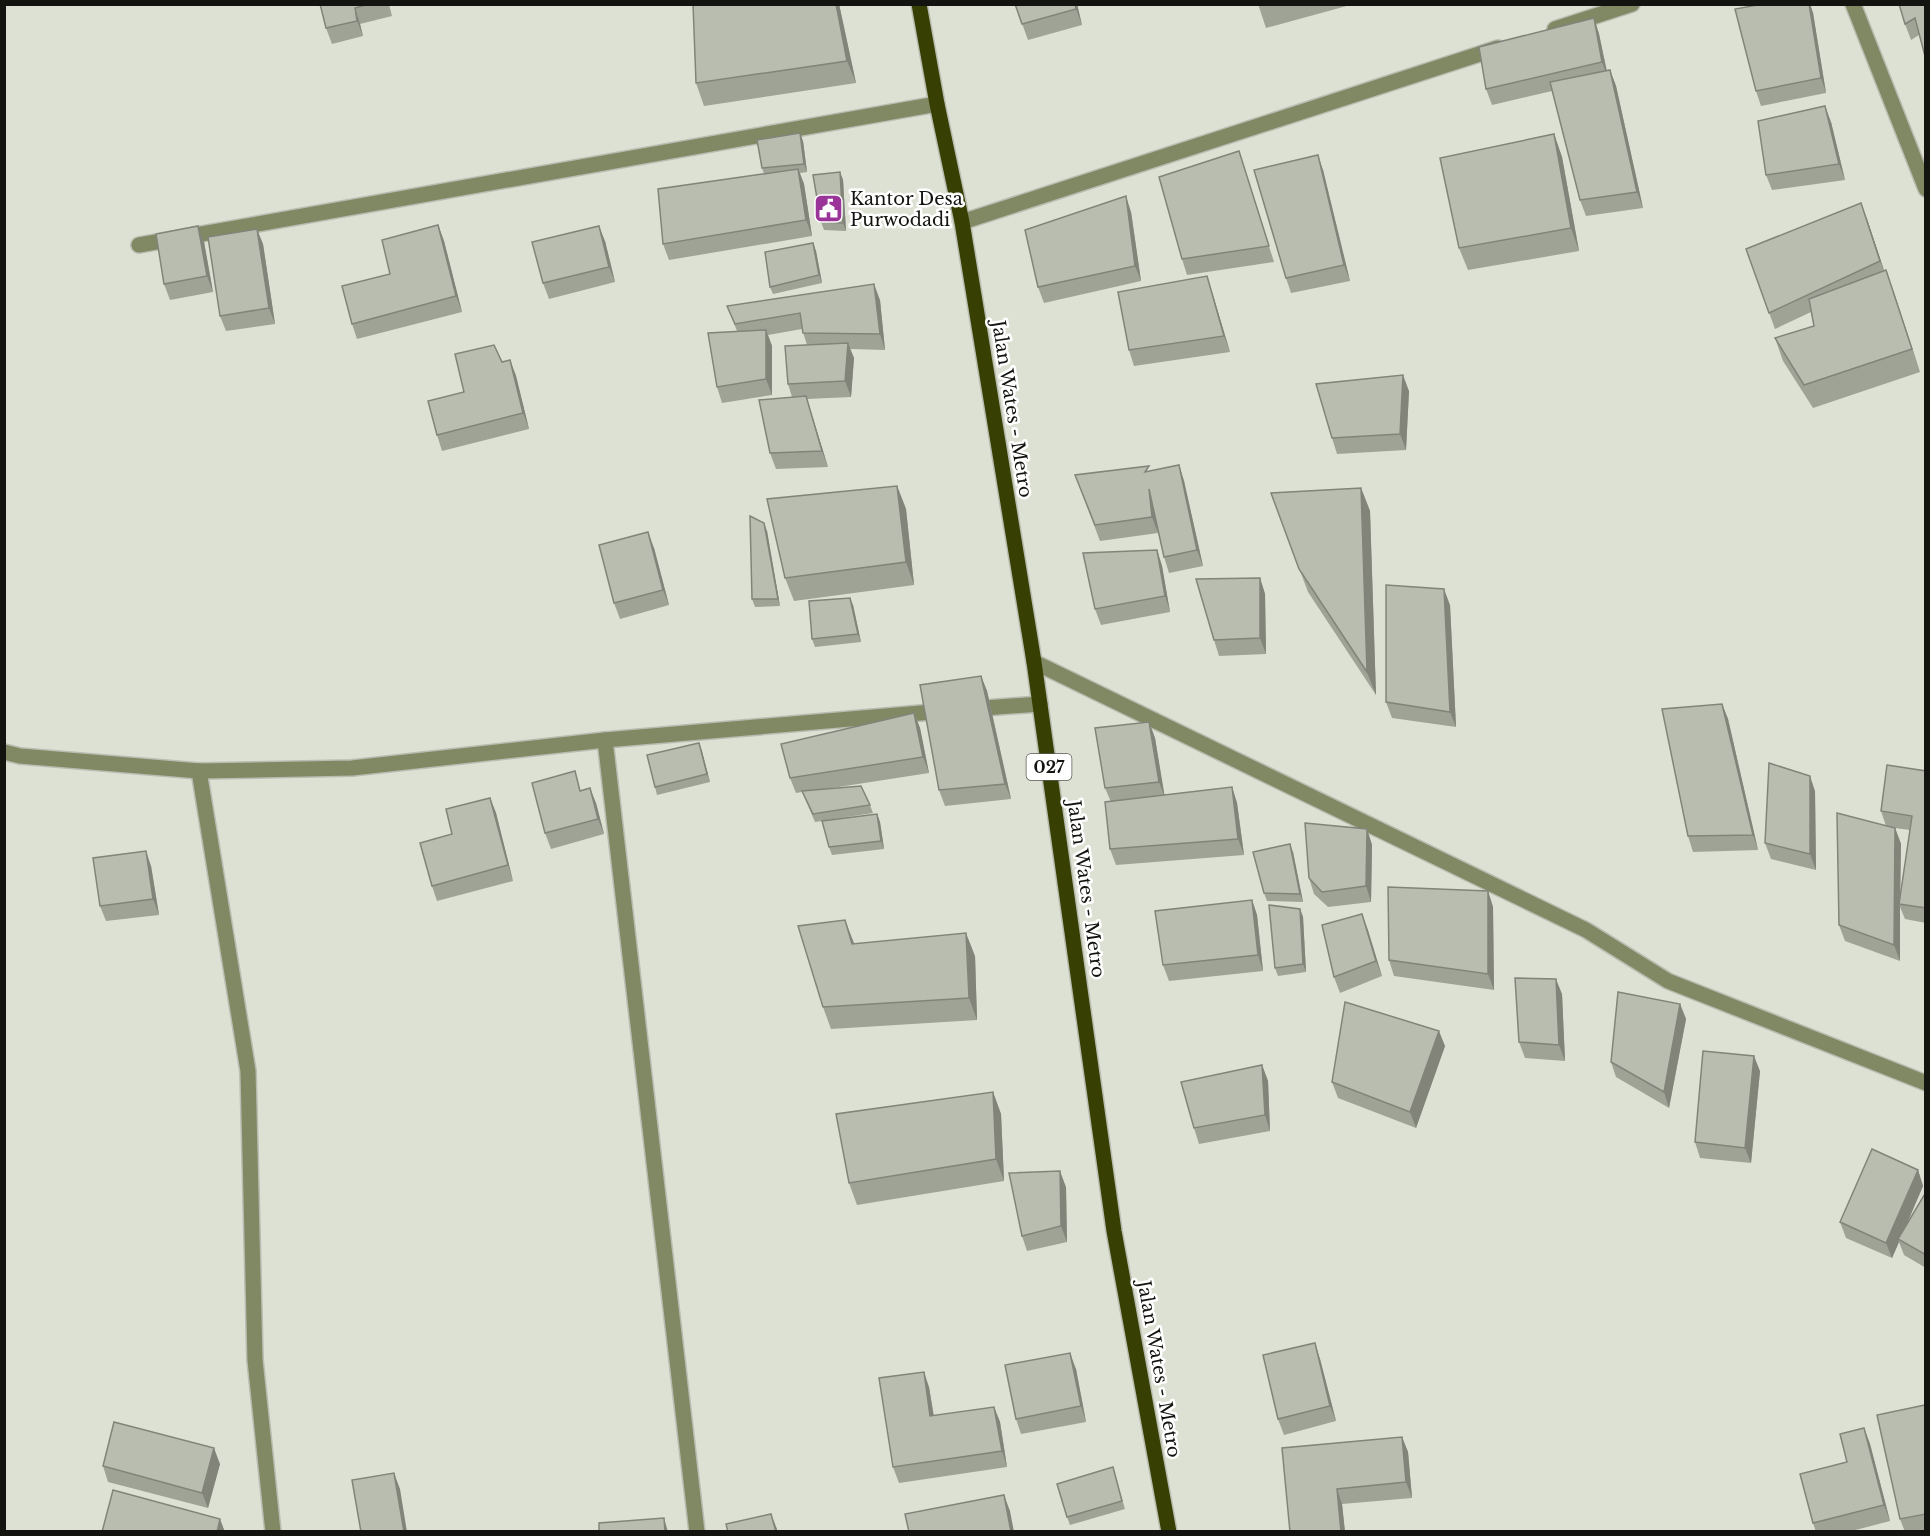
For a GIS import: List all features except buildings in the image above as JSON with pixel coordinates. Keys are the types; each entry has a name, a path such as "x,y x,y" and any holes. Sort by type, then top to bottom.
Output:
{"main road":[{"name":"Jalan Wates - Metro","path":"919,4 962,222 1034,663 1114,1231 1169,1532"}],"street":[{"path":"1541,34 1632,4"},
{"path":"1853,4 1926,189"},
{"path":"962,222 1507,45"},
{"path":"139,245 937,104"},
{"path":"1034,663 1586,930 1668,981 1926,1083"},
{"path":"4,752 20,756 199,771 352,768 605,740 1040,704"},
{"path":"605,740 697,1532"},
{"path":"199,771 248,1071 255,1360 273,1532"}],"place":[{"name":"Kantor Desa Purwodadi","path":"829,209"}]}
